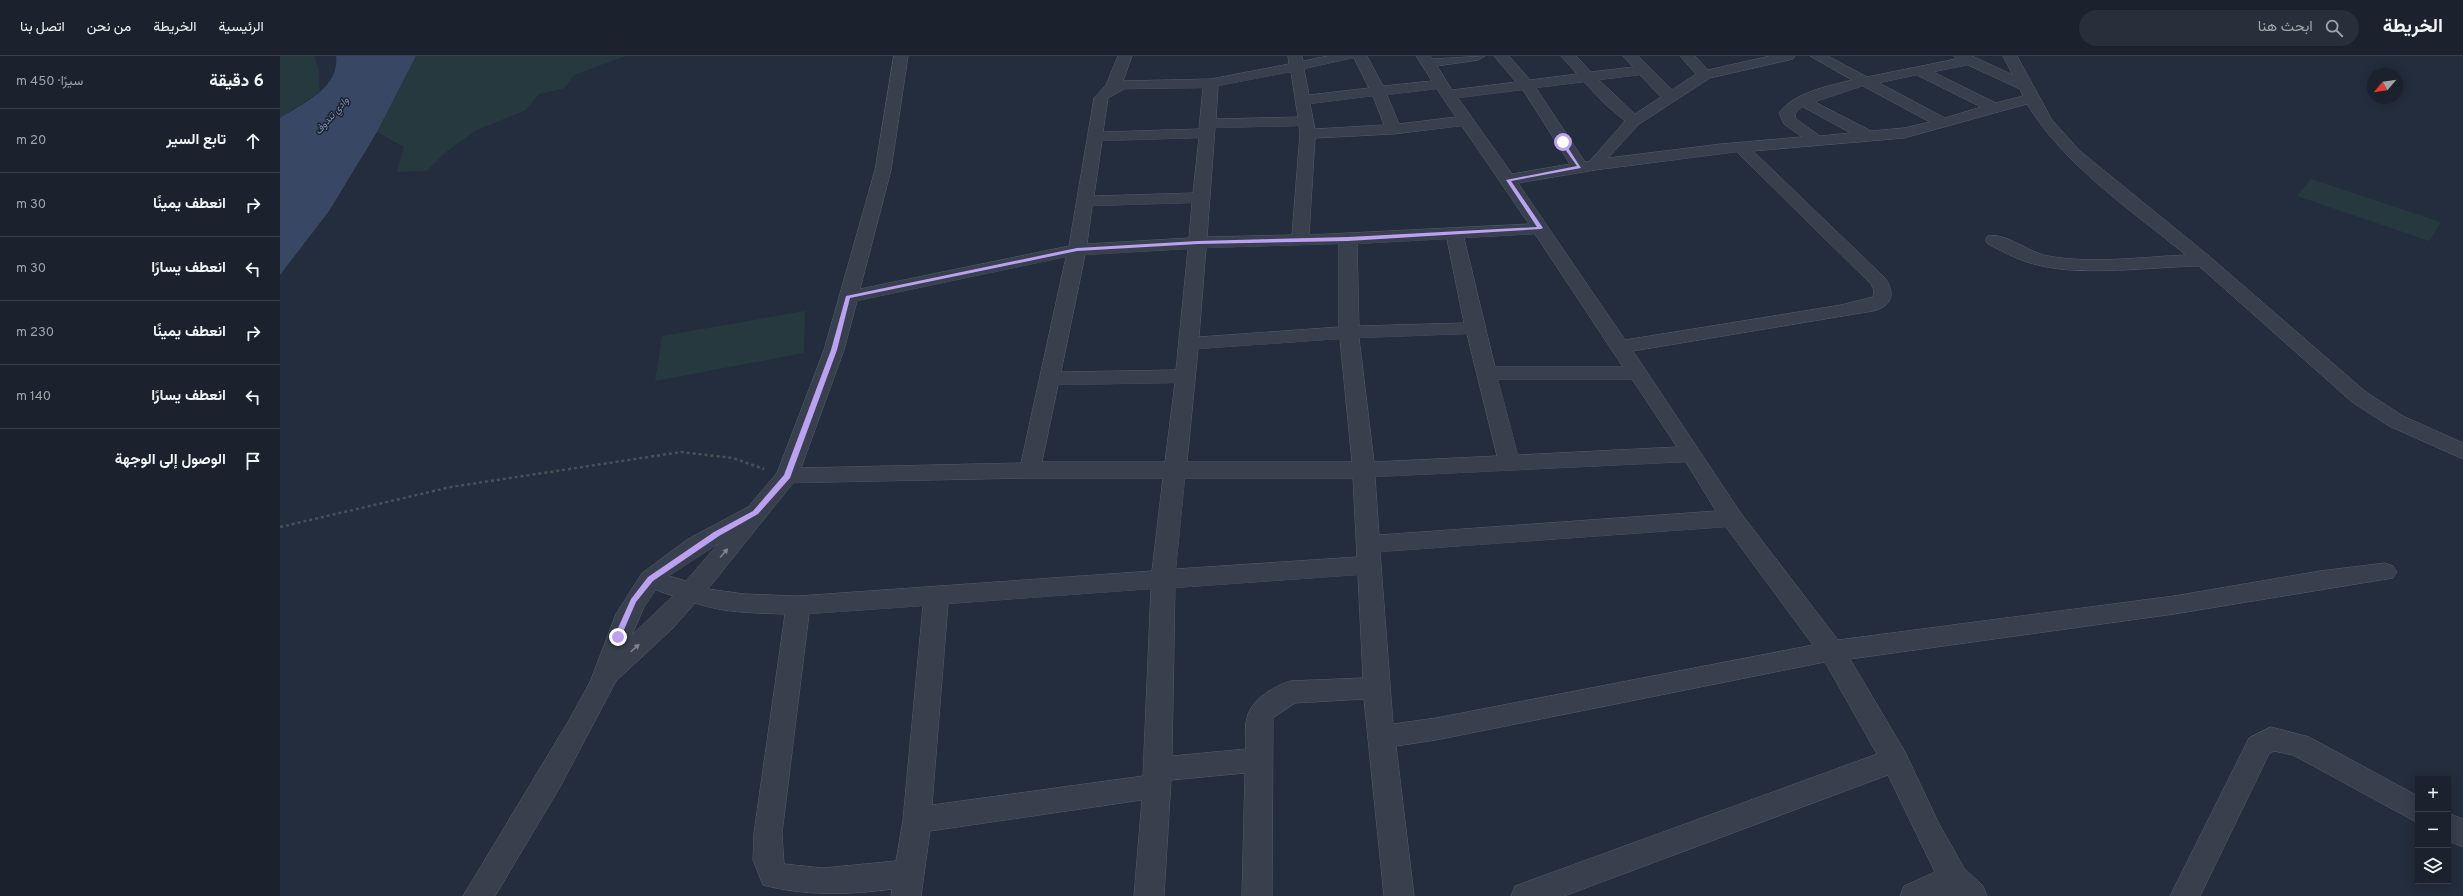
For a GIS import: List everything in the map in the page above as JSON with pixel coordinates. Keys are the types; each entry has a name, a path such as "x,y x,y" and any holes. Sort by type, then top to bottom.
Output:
{"street":[{"path":"606,674 663,622 691,592 747,527 755,513 787,476 834,350 883,170 901,56"},
{"path":"1113,87 1125,56"},
{"path":"1030,470 1077,250 1100,98 1103,93 1113,87 1211,83 1296,61 1348,56"},
{"path":"1360,56 1379,92 1393,129"},
{"path":"1478,56 1427,59 1444,90 1541,228 1692,454 1732,518 1832,651 1895,760 1929,833 1963,887 1914,896"},
{"path":"1501,56 1526,85 1580,167"},
{"path":"1568,56 1587,77 1634,121"},
{"path":"1630,56 1671,98"},
{"path":"1687,56 1705,75"},
{"path":"1595,165 1618,136 1634,121 1705,75 1788,56"},
{"path":"1817,56 1943,123"},
{"path":"2010,56 2029,93 2058,139 2074,154 2203,260 2358,397 2396,421 2463,452"},
{"path":"1817,141 1789,121 1786,116 1790,108 1803,100 1863,81 1894,74 1921,72 1965,58 2029,93"},
{"path":"1296,61 1307,127 1300,240"},
{"path":"1303,100 1379,92 1526,85 1644,70"},
{"path":"1921,72 1992,108"},
{"path":"1149,896 1157,777 1163,580 1189,344 1211,83"},
{"path":"1508,180 1580,167 1740,147 1904,133 1992,108 2029,93"},
{"path":"1803,100 1870,137"},
{"path":"1094,137 1207,128 1307,127 1393,129 1465,121"},
{"path":"1620,347 1841,311 1873,305 1882,300 1883,290 1879,282 1740,147"},
{"path":"1084,201 1202,198"},
{"path":"848,297 1077,250 1198,242 1348,239 1541,228"},
{"path":"1454,232 1475,328 1488,373 1509,461"},
{"path":"1348,239 1349,332 1364,470 1376,688 1398,896"},
{"path":"1994,240 2022,254 2043,261 2069,265 2203,260"},
{"path":"1189,344 1349,332 1475,328"},
{"path":"1488,373 1637,373"},
{"path":"1049,379 1185,376"},
{"path":"787,476 1030,470 1364,470 1509,461 1692,454"},
{"path":"478,896 570,747 606,674 618,637 633,601 650,579 717,534 755,513"},
{"path":"650,579 711,599 744,604 798,605 936,597 1163,580 1368,555 1732,518"},
{"path":"1380,737 1436,729 1832,651 2174,605 2320,580 2385,572"},
{"path":"798,605 768,833 768,860 773,875 790,881 907,885 917,820 936,597"},
{"path":"1257,896 1260,718 1265,708 1290,692 1376,688"},
{"path":"2185,896 2258,746 2271,739 2299,745 2415,808"},
{"path":"917,820 1260,760"},
{"path":"1526,896 1895,760"},
{"path":"2451,828 2463,834"}],"path":[{"path":"280,526 451,487 681,452 733,458 787,476"}],"green space":[{"path":"280,56 314,56 318,67 320,92 280,118"},
{"path":"416,56 625,56 574,75 565,88 539,94 526,110 475,131 446,152 427,171 397,172 404,147 377,132"},
{"path":"2311,179 2441,222 2429,241 2297,196"},
{"path":"805,311 804,353 655,381 662,336"}],"water":[{"name":"وادي تندوف","path":"336,56 416,56 377,132 329,211 280,275 280,118 309,100 326,86 336,67"}],"route":[{"path":"618,637 633,601 650,579 667,566 717,534 755,513 787,476 834,350 848,297 1077,250 1198,242 1348,239 1431,233 1541,228 1508,180 1580,167 1563,142"}]}
